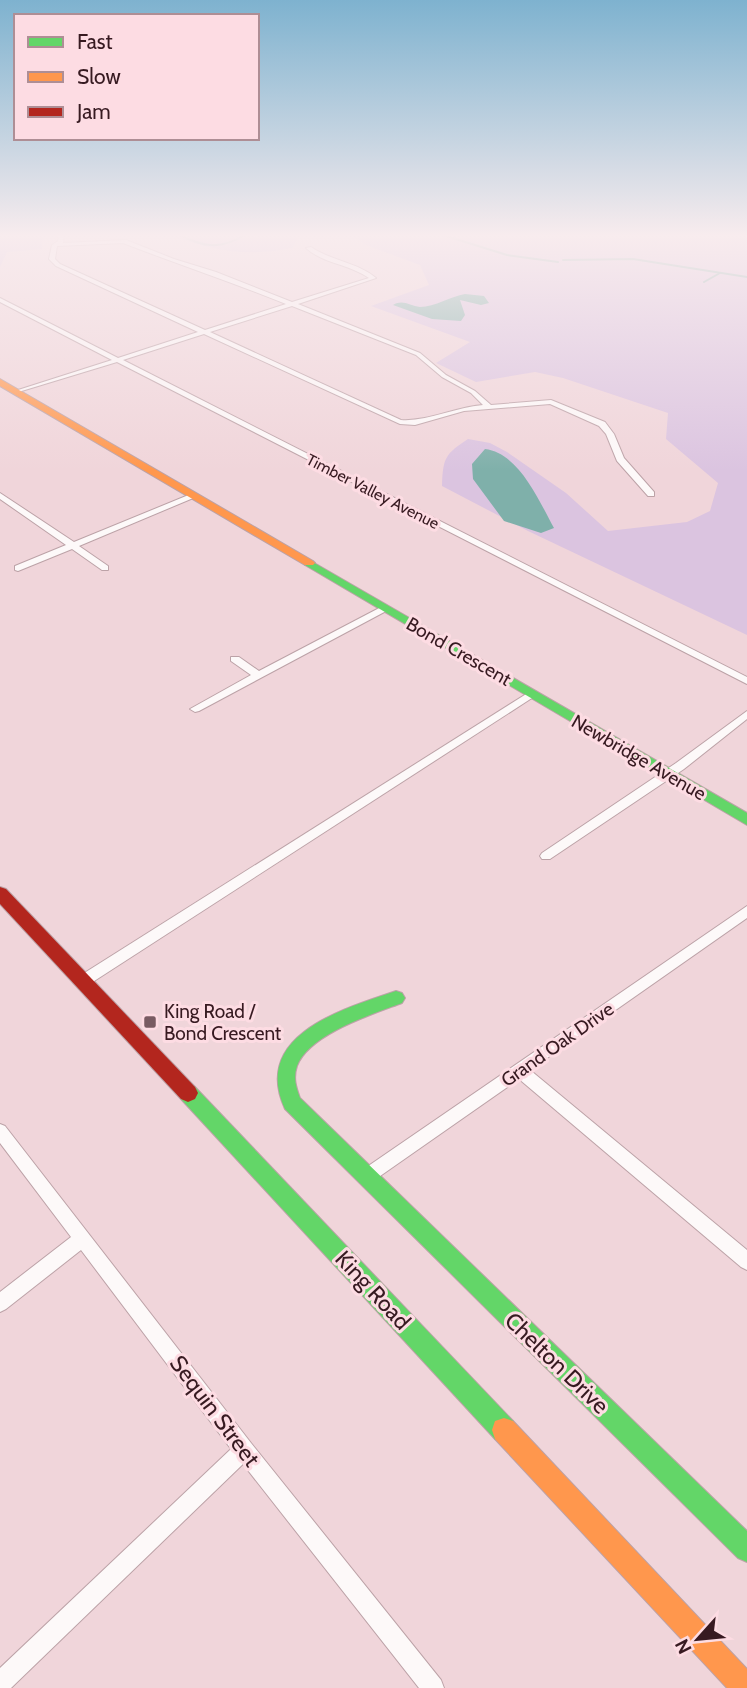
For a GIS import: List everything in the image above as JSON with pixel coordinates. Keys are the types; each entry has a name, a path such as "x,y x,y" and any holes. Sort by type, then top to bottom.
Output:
{"street":[{"name":"Timber Valley Avenue","path":"27,314 747,681"},
{"path":"167,314 400,422 415,423 449,411 547,401 597,420 610,434 620,459 651,494"},
{"path":"17,392 266,314"},
{"path":"316,314 418,355 444,376 473,392 489,407"},
{"name":"Bond Crescent","path":"0,382 531,694 83,981"},
{"path":"0,495 105,568"},
{"path":"18,568 194,496"},
{"path":"195,709 385,608"},
{"path":"234,659 258,675"},
{"name":"Newbridge Avenue","path":"531,694 747,820"},
{"path":"546,856 668,774 747,714"},
{"name":"King Road","path":"0,893 746,1688"},
{"name":"Grand Oak Drive","path":"367,1177 747,911"},
{"name":"Chelton Drive","path":"396,998 342,1017 294,1052 283,1073 282,1083 292,1103 747,1549"},
{"path":"519,1070 747,1261"},
{"name":"Sequin Street","path":"0,1132 244,1450 433,1688"},
{"path":"0,1303 83,1238"},
{"path":"0,1683 244,1450"}],"shaded area":[{"path":"392,314 747,314 747,635 528,531 442,486 443,469 454,449 468,439 490,443 566,493 608,531 687,522 710,511 718,483 666,439 668,413 563,378 535,372 476,382 436,363 470,342"}],"water":[{"path":"417,314 465,315 461,321 432,319"},
{"path":"485,449 497,452 518,469 535,492 554,528 541,533 504,521 473,479 472,464"}],"traffic: fast":[{"path":"309,563 747,820"},
{"path":"396,998 336,1022 299,1047 288,1063 285,1082 292,1103 747,1549"},
{"path":"188,1093 504,1430"}],"traffic: slow":[{"path":"0,382 309,563"},
{"path":"504,1430 746,1688"}],"traffic: jam":[{"path":"0,893 188,1093"}],"place":[{"name":"King Road / Bond Crescent","path":"150,1022"}]}
